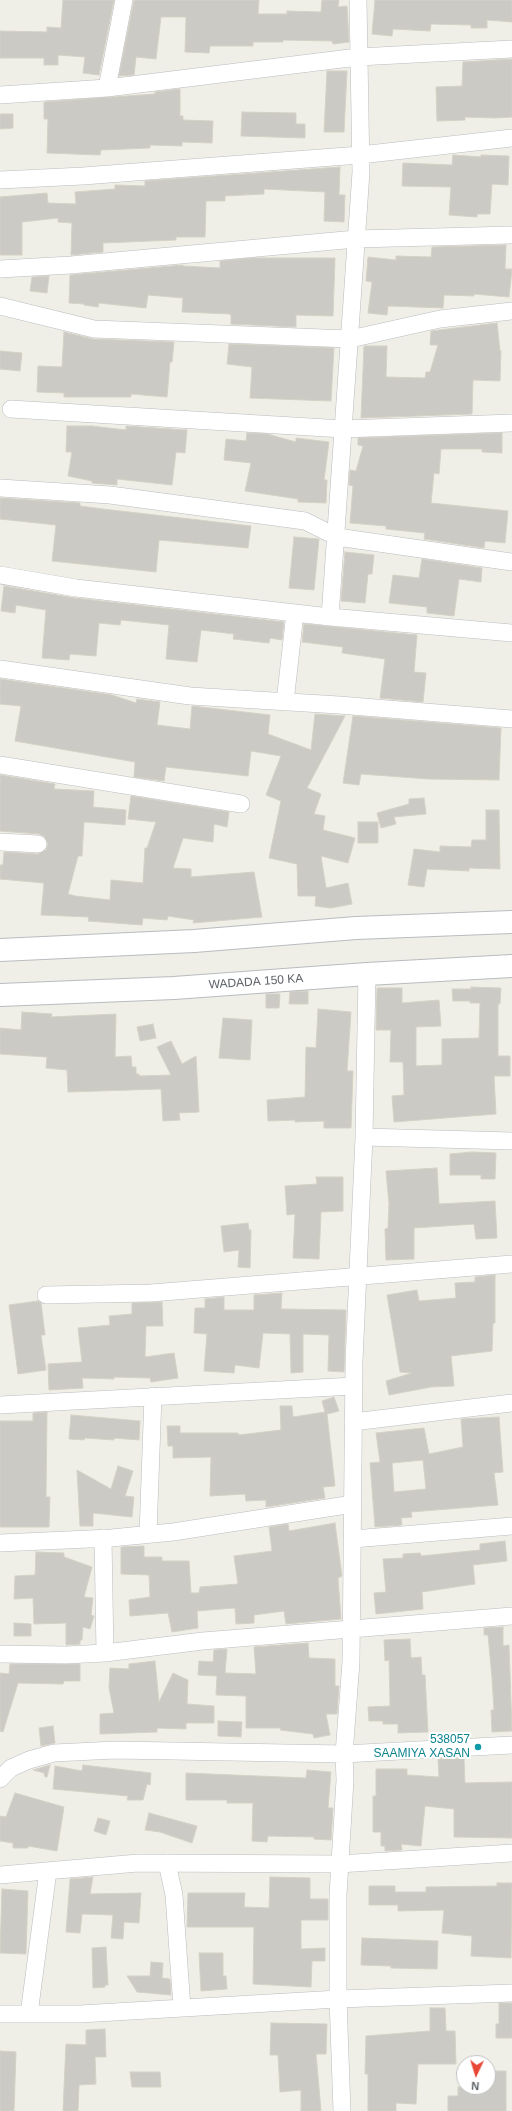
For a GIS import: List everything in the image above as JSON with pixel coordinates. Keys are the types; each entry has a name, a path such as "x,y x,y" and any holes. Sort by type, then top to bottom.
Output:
{"street":[{"path":"107,88 124,0"},
{"path":"330,617 337,537 350,339 360,155 358,0"},
{"path":"0,95 107,88 358,57 512,49"},
{"path":"0,180 83,176 360,155 512,138"},
{"path":"0,269 70,265 356,239 512,235"},
{"path":"0,306 94,329 350,339 440,319 512,311"},
{"path":"11,409 343,429 512,423"},
{"path":"0,488 110,495 305,521 337,537 512,562"},
{"path":"0,574 76,588 330,617 512,633"},
{"path":"285,702 295,613"},
{"path":"0,669 190,696 512,719"},
{"path":"0,765 241,804"},
{"path":"0,842 38,844"},
{"path":"0,950 194,941 356,928 512,922"},
{"name":"WADADA 150 KA","path":"0,995 174,988 367,974 512,966"},
{"path":"342,2111 338,1999 339,1864 345,1780 344,1754 351,1662 353,1422 364,1137 367,974"},
{"path":"364,1137 512,1141"},
{"path":"46,1295 151,1293 512,1264"},
{"path":"0,1405 354,1386"},
{"path":"148,1534 153,1396"},
{"path":"353,1422 512,1403"},
{"path":"0,1543 103,1538 148,1534 352,1504"},
{"path":"353,1539 512,1526"},
{"path":"103,1538 105,1653"},
{"path":"0,1654 66,1655 105,1653 203,1641 512,1616"},
{"path":"0,1779 12,1768 29,1760 54,1753 115,1750 344,1754 512,1745"},
{"path":"0,1875 87,1866 167,1863 339,1864 512,1853"},
{"path":"167,1863 174,1895 182,2008"},
{"path":"29,2014 48,1871"},
{"path":"0,2014 80,2014 338,1999 512,1993"}],"building":[{"path":"63,0 114,0 99,75 83,73 85,57 58,55 58,65 44,65 44,58 0,58 0,31 47,32 47,27 61,28"},
{"path":"134,0 259,0 258,14 287,14 287,11 321,12 322,0 339,0 338,7 347,6 349,42 333,44 332,41 283,40 283,42 253,42 253,46 210,46 209,53 185,52 186,17 161,17 156,59 136,57 134,75 119,76"},
{"path":"375,0 512,0 512,22 487,20 487,28 471,28 471,25 431,24 430,31 393,29 392,36 372,34"},
{"path":"512,59 512,117 465,117 465,120 437,121 436,87 462,86 463,62"},
{"path":"327,71 347,71 344,132 324,132"},
{"path":"180,89 180,116 183,116 183,120 213,121 212,143 182,142 182,146 150,145 150,148 101,150 100,155 47,153 48,119 44,119 44,102 155,94 155,92"},
{"path":"242,112 296,113 296,124 305,124 305,138 241,136"},
{"path":"0,114 13,114 13,128 0,129"},
{"path":"453,155 481,157 481,155 509,156 508,185 492,184 490,214 477,214 477,217 449,215 451,187 402,186 403,163 452,165"},
{"path":"340,167 339,195 345,195 344,222 324,221 325,192 264,189 264,194 225,196 225,201 206,201 205,237 176,237 176,240 103,243 103,252 71,255 72,223 58,222 58,218 22,222 22,255 0,255 0,197 47,193 48,203 76,204 75,192 115,189 115,185 145,186 145,181"},
{"path":"506,245 505,269 512,269 509,297 474,294 474,296 444,295 443,308 388,306 387,315 368,313 372,282 366,281 368,257 396,260 396,256 431,257 432,247"},
{"path":"253,258 335,258 333,316 296,315 296,327 231,324 230,314 182,312 183,298 148,295 146,308 99,303 98,307 69,303 70,275 183,265 220,268 220,261"},
{"path":"49,276 47,293 30,291 32,277"},
{"path":"497,323 501,351 500,381 473,380 472,414 361,418 364,346 387,346 386,377 425,378 426,372 430,372 438,345 430,345 431,331"},
{"path":"64,332 93,339 174,342 172,362 170,362 167,397 131,394 131,397 64,397 64,393 37,392 38,366 62,367"},
{"path":"229,344 334,348 331,401 250,398 252,367 227,364"},
{"path":"0,351 22,353 20,371 0,369"},
{"path":"67,426 92,426 126,430 126,426 187,430 185,453 176,452 172,485 117,479 117,485 92,483 92,481 68,476 72,452 66,452"},
{"path":"247,433 267,434 296,442 296,438 329,442 324,480 327,480 326,503 298,502 298,499 245,491 251,463 224,460 226,439 246,441"},
{"path":"502,433 502,453 482,452 482,449 441,449 439,474 434,473 431,503 508,511 505,543 485,541 484,548 424,539 425,533 386,529 386,526 350,523 353,486 349,485 350,470 356,471 363,446 358,445 358,438"},
{"path":"0,498 80,503 80,506 251,526 248,548 159,540 156,572 52,561 56,525 0,519"},
{"path":"294,537 319,539 314,590 289,588"},
{"path":"345,552 374,555 372,574 368,574 365,603 341,601"},
{"path":"422,559 482,568 481,582 459,579 454,616 427,613 427,607 389,603 393,575 419,578"},
{"path":"4,586 75,598 284,622 282,640 270,638 269,643 233,639 234,634 201,630 197,662 166,659 169,625 121,620 120,625 99,623 96,656 70,654 69,660 42,658 46,610 16,605 15,613 1,611"},
{"path":"304,624 417,635 414,672 426,673 423,702 380,698 385,659 342,653 343,647 302,642"},
{"path":"0,679 112,695 136,703 137,699 160,702 157,725 190,729 192,706 270,715 268,734 311,750 315,714 345,716 307,788 321,794 314,814 325,816 323,830 355,838 348,863 321,856 326,888 348,883 352,904 331,908 315,906 316,896 298,896 297,864 269,858 281,801 266,795 281,756 251,751 248,776 166,767 164,781 134,777 135,762 15,741 21,706 0,704"},
{"path":"353,716 501,728 499,780 428,779 361,774 359,785 343,783"},
{"path":"0,775 55,784 54,789 94,791 93,807 126,810 125,825 84,822 82,856 78,856 68,894 75,896 110,900 111,880 143,883 145,848 147,848 156,822 128,819 131,796 229,812 227,827 214,824 213,842 183,838 173,868 191,869 191,877 254,872 262,917 193,923 194,920 168,916 167,920 143,918 142,925 88,921 89,917 41,915 44,883 0,879 0,865 3,865 4,852 38,854 46,850 48,844 44,836 39,834 0,831"},
{"path":"424,798 426,814 394,817 396,824 381,828 377,813 409,804 409,799"},
{"path":"486,810 499,810 500,869 469,868 469,871 427,869 424,887 408,885 414,849 440,852 440,846 471,847 472,840 486,840"},
{"path":"358,822 378,822 378,843 358,843"},
{"path":"471,987 501,988 500,1004 498,1004 498,1056 510,1056 510,1076 494,1076 496,1114 394,1122 392,1096 404,1095 403,1062 390,1062 391,1030 376,1030 377,988 402,988 402,1003 439,1000 441,1026 416,1027 416,1066 442,1065 442,1039 479,1038 480,1003 470,1003 470,1001 453,1001 452,989 471,989"},
{"path":"308,991 308,1004 289,1004 290,992"},
{"path":"266,994 280,994 279,1008 266,1008"},
{"path":"318,1009 351,1012 347,1071 353,1071 351,1128 324,1128 324,1121 268,1121 267,1100 305,1097 306,1047 316,1048"},
{"path":"22,1012 52,1014 51,1017 116,1014 115,1057 131,1056 132,1067 136,1067 136,1074 139,1074 139,1076 171,1075 157,1047 171,1041 182,1064 196,1056 199,1112 179,1113 180,1120 163,1121 161,1089 68,1092 67,1070 46,1068 47,1057 0,1054 0,1028 21,1030"},
{"path":"223,1018 252,1020 250,1060 219,1058"},
{"path":"153,1024 156,1038 140,1041 137,1027"},
{"path":"472,1152 496,1153 495,1179 481,1179 481,1175 450,1175 450,1154"},
{"path":"437,1168 439,1204 495,1201 497,1238 476,1239 474,1224 414,1228 414,1259 386,1260 385,1229 388,1228 389,1204 386,1171"},
{"path":"316,1177 343,1177 343,1211 321,1212 319,1259 293,1258 295,1214 287,1215 285,1186 317,1184"},
{"path":"248,1223 249,1230 251,1230 250,1268 238,1267 239,1250 224,1252 221,1226"},
{"path":"495,1275 495,1323 493,1323 492,1351 451,1356 454,1386 431,1387 389,1395 386,1381 412,1373 400,1372 387,1295 417,1290 419,1301 456,1298 455,1283 475,1282 475,1277"},
{"path":"282,1293 281,1309 346,1310 344,1372 328,1371 329,1335 303,1334 303,1372 291,1373 290,1334 263,1333 259,1368 235,1365 234,1373 204,1371 207,1334 194,1333 195,1308 205,1308 205,1299 224,1297 224,1310 254,1310 254,1295"},
{"path":"38,1301 41,1303 45,1335 41,1335 46,1370 18,1374 9,1305"},
{"path":"162,1302 163,1326 146,1326 145,1357 174,1353 178,1378 151,1382 150,1378 82,1378 83,1388 49,1390 48,1364 82,1362 78,1328 110,1325 109,1316 132,1314 132,1303"},
{"path":"334,1397 339,1411 327,1414 335,1486 323,1487 325,1498 266,1507 266,1500 246,1501 245,1494 210,1496 211,1457 173,1458 173,1446 168,1446 167,1426 180,1426 180,1433 238,1433 239,1435 281,1430 280,1406 292,1406 293,1417 325,1412 322,1401"},
{"path":"47,1412 46,1497 50,1497 49,1527 0,1527 0,1421 33,1421 33,1413"},
{"path":"71,1415 140,1421 139,1440 114,1438 114,1440 85,1438 84,1440 69,1439"},
{"path":"499,1417 503,1472 494,1473 498,1505 411,1512 412,1517 401,1518 402,1525 375,1527 370,1463 380,1462 376,1433 424,1428 429,1454 463,1447 461,1419","holes":["423,1460 426,1489 394,1492 392,1463"]},
{"path":"118,1466 133,1471 125,1496 134,1497 132,1517 93,1513 93,1526 80,1526 77,1470 111,1489"},
{"path":"335,1523 342,1576 338,1578 341,1619 286,1624 284,1611 254,1615 254,1623 236,1624 235,1608 197,1611 198,1628 172,1632 168,1613 130,1616 129,1600 150,1597 149,1575 121,1574 121,1547 144,1546 144,1557 162,1557 162,1561 189,1561 191,1593 199,1593 200,1587 238,1584 234,1556 272,1551 269,1527 288,1524 289,1531"},
{"path":"505,1541 507,1561 473,1565 475,1584 422,1592 423,1609 376,1614 374,1593 386,1592 383,1559 403,1558 403,1554 420,1553 421,1556 480,1550 480,1544"},
{"path":"36,1552 64,1553 64,1557 92,1567 84,1597 93,1598 91,1615 94,1616 90,1629 83,1627 82,1640 80,1640 80,1644 66,1645 66,1623 34,1624 33,1598 14,1599 15,1576 35,1575"},
{"path":"14,1623 31,1624 31,1636 14,1636"},
{"path":"503,1627 503,1646 509,1645 512,1731 492,1732 491,1710 494,1710 492,1678 488,1635 484,1635 484,1628"},
{"path":"410,1639 411,1658 421,1657 422,1675 425,1675 428,1732 398,1733 398,1724 383,1724 383,1721 369,1721 368,1707 390,1706 389,1660 385,1661 384,1640"},
{"path":"308,1643 309,1658 335,1659 335,1686 339,1686 337,1714 326,1714 330,1735 314,1738 313,1734 280,1730 281,1728 246,1728 246,1696 216,1695 217,1676 198,1675 199,1661 213,1662 214,1650 227,1649 225,1673 256,1674 254,1647"},
{"path":"155,1661 159,1702 173,1673 188,1680 187,1704 214,1706 214,1723 186,1723 186,1729 157,1728 157,1732 100,1734 100,1714 114,1713 109,1688 110,1668 129,1669 129,1664"},
{"path":"10,1664 80,1664 80,1681 64,1681 63,1684 18,1683 3,1732 0,1731 0,1673 9,1674"},
{"path":"218,1721 242,1722 241,1737 218,1736"},
{"path":"53,1726 55,1743 41,1746 39,1728"},
{"path":"464,1758 465,1783 512,1782 512,1838 454,1837 454,1809 425,1806 421,1846 401,1844 402,1850 385,1851 385,1846 381,1846 381,1832 373,1832 373,1796 376,1796 376,1769 407,1769 407,1775 439,1777 438,1759"},
{"path":"50,1765 47,1777 45,1777 44,1773 33,1770"},
{"path":"83,1765 151,1773 150,1785 147,1784 143,1800 127,1800 128,1796 53,1789 55,1766 82,1771"},
{"path":"307,1770 331,1772 328,1808 333,1808 331,1840 314,1839 314,1837 268,1836 267,1842 252,1841 253,1803 227,1803 227,1800 186,1800 186,1773 306,1778"},
{"path":"15,1793 64,1807 57,1851 28,1846 28,1848 13,1848 13,1843 0,1841 0,1816 6,1817"},
{"path":"149,1813 197,1826 192,1843 160,1832 145,1830"},
{"path":"98,1818 110,1821 106,1835 94,1831"},
{"path":"93,1877 90,1894 141,1893 139,1923 124,1922 123,1939 111,1938 113,1915 82,1914 80,1933 66,1932 70,1879"},
{"path":"270,1877 310,1878 310,1899 328,1899 328,1920 301,1920 301,1949 325,1948 325,1961 312,1961 311,1987 253,1984 254,1927 187,1927 188,1893 245,1893 244,1907 269,1908"},
{"path":"497,1883 512,1883 511,1958 471,1956 472,1936 442,1933 444,1910 398,1911 398,1905 369,1905 369,1886 395,1886 395,1892 426,1892 426,1887 497,1886"},
{"path":"2,1889 28,1891 26,1954 0,1953"},
{"path":"362,1938 438,1941 437,1969 391,1968 391,1966 361,1965"},
{"path":"106,1947 108,1985 105,1985 105,1987 93,1988 92,1948"},
{"path":"199,1953 223,1953 223,1976 226,1976 227,1989 201,1991"},
{"path":"151,1962 163,1963 162,1978 170,1979 171,1995 137,1992 127,1976 150,1976"},
{"path":"499,2003 512,2003 512,2038 496,2038 496,2024 499,2024"},
{"path":"430,2008 445,2008 446,2031 455,2031 456,2064 418,2064 416,2104 396,2103 396,2111 368,2111 368,2074 365,2074 366,2036 430,2031"},
{"path":"271,2023 327,2024 326,2054 316,2054 321,2111 301,2111 301,2090 280,2092 278,2055 270,2055"},
{"path":"105,2029 106,2057 95,2057 96,2084 79,2085 78,2111 63,2111 66,2044 86,2045 86,2030"},
{"path":"0,2051 16,2052 14,2111 0,2111"},
{"path":"496,2071 506,2071 506,2111 448,2111 448,2096 496,2095"},
{"path":"130,2072 160,2072 161,2087 132,2087"}],"place":[{"name":"538057 SAAMIYA XASAN","path":"478,1747"}]}
